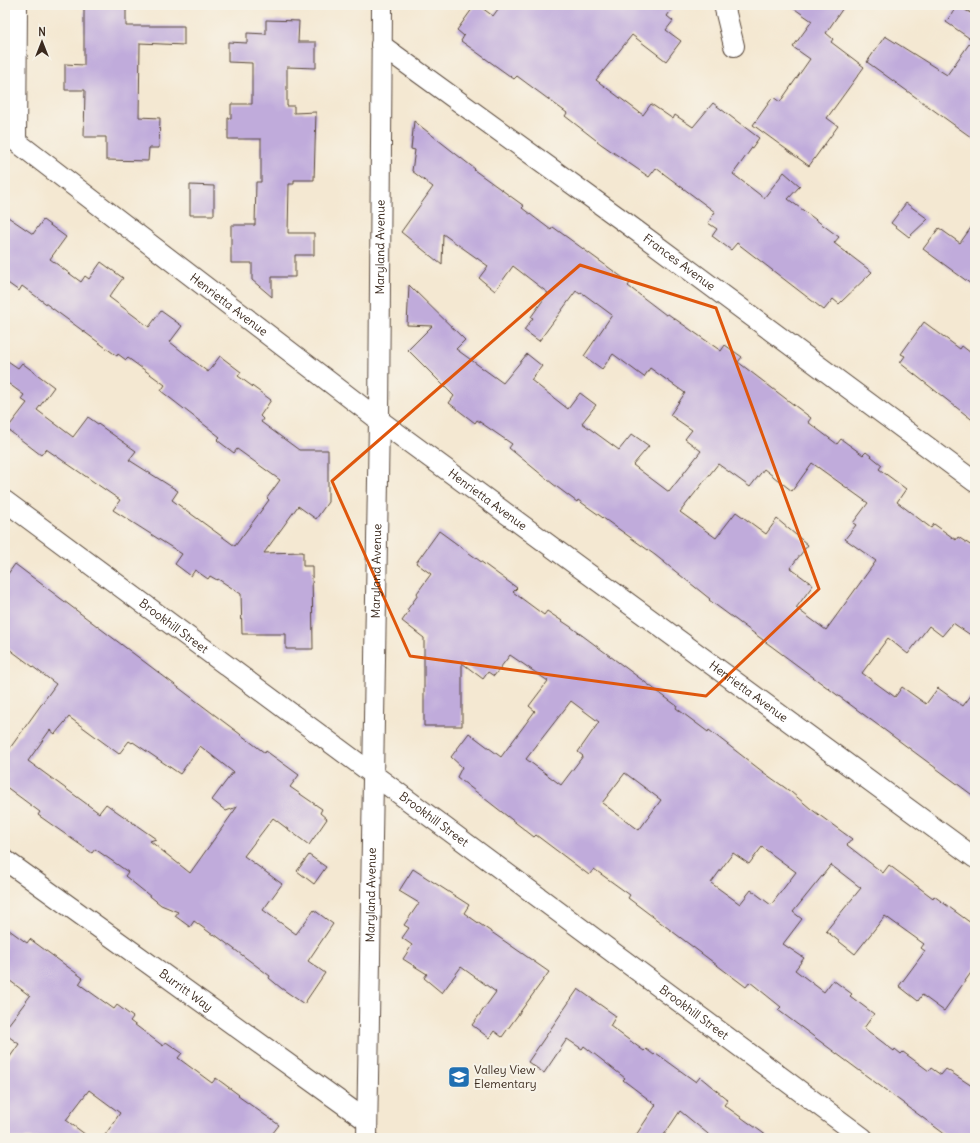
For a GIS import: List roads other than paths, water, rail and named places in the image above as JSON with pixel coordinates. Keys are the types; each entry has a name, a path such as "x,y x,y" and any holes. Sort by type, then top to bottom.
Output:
{"street":[{"path":"10,137 17,5"},
{"name":"Maryland Avenue","path":"367,1129 379,420 382,5"},
{"path":"724,5 734,46"},
{"name":"Frances Avenue","path":"382,45 975,482"},
{"name":"Henrietta Avenue","path":"10,137 379,420 975,858"},
{"name":"Brookhill Street","path":"5,501 863,1138"},
{"name":"Burritt Way","path":"5,860 367,1129"}],"lane":[{"path":"969,5 975,9"}],"place":[{"name":"Valley View Elementary","path":"459,1077"}]}
